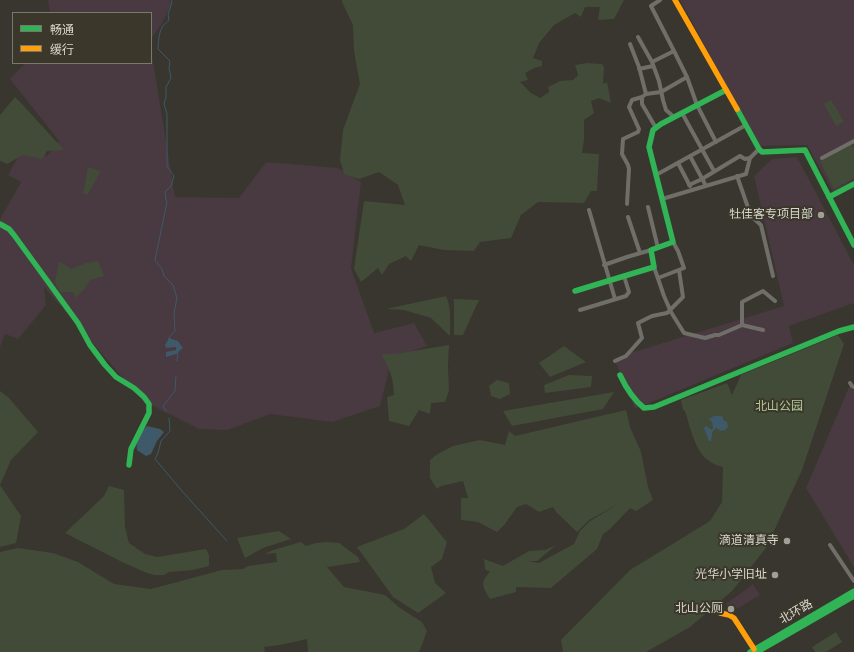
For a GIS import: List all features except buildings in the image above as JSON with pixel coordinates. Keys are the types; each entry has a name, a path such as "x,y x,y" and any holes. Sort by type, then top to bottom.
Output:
{"street":[{"path":"660,0 650,6 687,77 697,105 716,142"},
{"path":"675,0 759,149 762,152 805,150 854,245"},
{"path":"638,36 659,81 666,110 674,117"},
{"path":"630,44 646,94"},
{"path":"639,69 652,64 674,51"},
{"path":"627,204 629,169 622,154 623,139 638,132 639,129 629,107 632,100 646,94 661,92 687,77"},
{"path":"658,278 684,268 673,242 649,147 653,130 661,124 726,90"},
{"path":"642,97 642,104 656,128"},
{"path":"682,113 701,150 714,171"},
{"path":"656,175 746,126"},
{"path":"822,158 854,141"},
{"path":"662,199 746,174 750,158 759,149"},
{"path":"690,156 706,186"},
{"path":"689,185 702,179 740,156 745,159 750,158"},
{"path":"678,163 692,190"},
{"path":"737,176 750,216 761,225 773,276"},
{"path":"829,197 854,184"},
{"path":"648,207 658,248"},
{"path":"589,210 615,299"},
{"path":"628,217 640,253"},
{"path":"0,224 9,229 14,235 78,323 90,345 105,365 116,377 134,388 149,404 149,413 131,449 129,465"},
{"path":"604,264 673,242"},
{"path":"651,250 654,267 664,296 670,310 684,333 705,338 715,334 719,335 742,325 762,330"},
{"path":"575,291 654,267"},
{"path":"615,361 626,356 642,338 638,323 652,316 667,313 682,297 679,270"},
{"path":"580,310 626,296 629,292 624,276"},
{"path":"742,325 742,302 763,291 775,301"},
{"path":"620,375 636,402 644,408 654,407 839,331 854,327"},
{"path":"850,383 854,387"},
{"path":"830,545 854,581"},
{"name":"北环路","path":"755,651 854,590"},
{"path":"720,613 734,618 755,651 854,596"}],"shaded area":[{"path":"48,0 169,0 171,4 163,22 152,38 152,12 50,12"},
{"path":"680,0 854,0 854,180 833,192 807,145 759,146"},
{"path":"152,55 175,197 239,198 266,162 338,168 361,182 351,268 374,333 414,323 427,346 392,358 380,406 332,422 270,414 228,430 199,429 143,401 44,287 46,305 18,339 5,334 0,347 0,219 21,182 8,175 25,145 47,156 59,141 10,79 24,64 152,64"},
{"path":"797,157 854,265 854,303 789,326 793,343 635,409 614,358 784,306 754,176 772,159"},
{"path":"849,387 854,387 854,567 806,488"},
{"path":"753,584 760,595 737,609 734,604 728,607 726,604"}],"green space":[{"path":"342,0 624,0 614,19 598,20 600,7 585,7 581,17 575,13 554,25 539,43 533,58 542,61 542,66 525,73 528,80 520,82 531,93 540,98 549,92 548,87 560,81 573,80 578,75 575,65 587,63 602,64 604,67 603,84 607,82 611,103 599,98 591,101 594,113 584,120 582,153 599,154 597,191 591,191 584,203 538,202 521,215 511,238 480,242 474,251 444,250 419,245 411,261 406,256 389,264 382,275 378,268 361,282 354,269 364,201 405,205 398,185 379,172 359,179 344,174 340,160 343,130 360,84 354,51 353,25"},
{"path":"15,97 64,150 47,151 42,159 23,155 7,164 0,161 0,115"},
{"path":"831,100 844,122 836,126 824,104"},
{"path":"851,144 854,149 854,178 834,189 820,161"},
{"path":"88,167 101,171 88,194 83,194"},
{"path":"59,261 71,269 86,263 98,261 104,276 90,280 76,298 73,292 60,292 55,282"},
{"path":"446,296 450,311 450,336 431,318 404,310 386,309"},
{"path":"454,299 479,300 463,335 454,335"},
{"name":"北山公园","path":"838,335 844,344 802,470 766,548 732,591 690,627 646,652 563,652 561,640 630,570 710,521 722,502 723,467 711,462 700,452 685,411 683,410 681,400 727,383 732,395 741,375"},
{"path":"449,345 449,390 445,402 431,403 430,414 419,410 409,426 389,421 387,397 394,395 394,389 387,365 381,354 395,354"},
{"path":"564,346 586,362 550,377 539,363"},
{"path":"569,375 592,376 591,387 545,393 544,385"},
{"path":"497,380 509,383 510,394 500,399 491,396 489,386"},
{"path":"0,391 9,398 38,432 11,460 0,485"},
{"path":"614,392 603,409 512,426 503,411"},
{"path":"626,410 630,427 641,452 648,487 653,500 636,511 630,508 610,529 603,534 597,549 551,588 516,587 516,592 490,599 483,585 484,579 490,572 485,569 484,559 503,566 529,551 545,550 556,545 537,561 528,561 539,563 574,544 580,531 590,521 620,503 589,520 577,532 556,512 553,507 539,512 526,504 517,507 505,524 497,532 478,522 461,520 461,498 468,498 463,481 441,486 437,489 430,478 430,460 453,446 480,440 505,445 509,431 515,436"},
{"path":"0,485 21,516 16,543 0,547"},
{"path":"109,486 124,490 125,527 129,543 145,554 157,557 206,549 209,555 209,566 193,570 169,572 164,575 155,575 124,563 65,533 104,496"},
{"path":"424,514 447,542 442,559 431,567 435,583 446,593 418,613 393,597 357,547 404,529"},
{"path":"279,531 291,539 263,548 245,558 237,538"},
{"path":"301,542 306,546 327,542 339,543 358,557 360,562 327,567 344,587 385,595 400,608 422,622 427,631 420,650 418,652 308,652 307,639 264,647 265,652 0,652 0,552 18,548 53,553 78,562 114,584 151,589 222,570 243,569 248,566 277,562 276,553 265,554 273,550"},
{"path":"836,632 842,642 826,652 815,652 812,647"}],"water":[{"path":"169,338 178,341 183,348 176,354 166,357 166,352 176,350 176,347 166,348 165,345"},
{"path":"714,416 723,417 723,420 727,422 728,427 721,431 716,428 712,432 711,441 709,441 704,428 706,426 712,430 712,422 709,419"},
{"path":"147,426 160,429 164,432 157,441 151,454 146,456 137,450 137,444 139,437"}],"waterway":[{"path":"169,340 168,339 175,331 174,313 177,298 173,285 164,276 162,269 155,260 167,202 165,192 171,186 174,176 167,166 167,114 164,104 166,87 171,78 169,68 170,61 158,49 161,31 169,19 168,15 172,2 171,0"},
{"path":"177,361 178,352"},
{"path":"166,411 163,406 175,391 176,376"},
{"path":"169,418 170,431 161,441 155,459 227,541"}],"traffic: fast":[{"path":"575,291 654,267 651,250 673,242 649,147 653,130 661,124 726,90"},
{"path":"737,109 762,152 805,150 854,245"},
{"path":"829,197 854,184"},
{"path":"0,224 9,229 14,235 78,323 90,345 105,365 116,377 134,388 149,404 149,413 131,449 129,465"},
{"path":"620,375 630,393 640,405 644,408 654,407 839,331 854,327"},
{"path":"750,652 854,591"},
{"path":"757,652 854,596"}],"traffic: slow":[{"path":"675,0 737,109"},
{"path":"720,613 734,618 754,649"}],"place":[{"name":"牡佳客专项目部","path":"821,215"},
{"name":"滴道清真寺","path":"787,541"},
{"name":"光华小学旧址","path":"775,575"},
{"name":"北山公厕","path":"731,609"}]}
